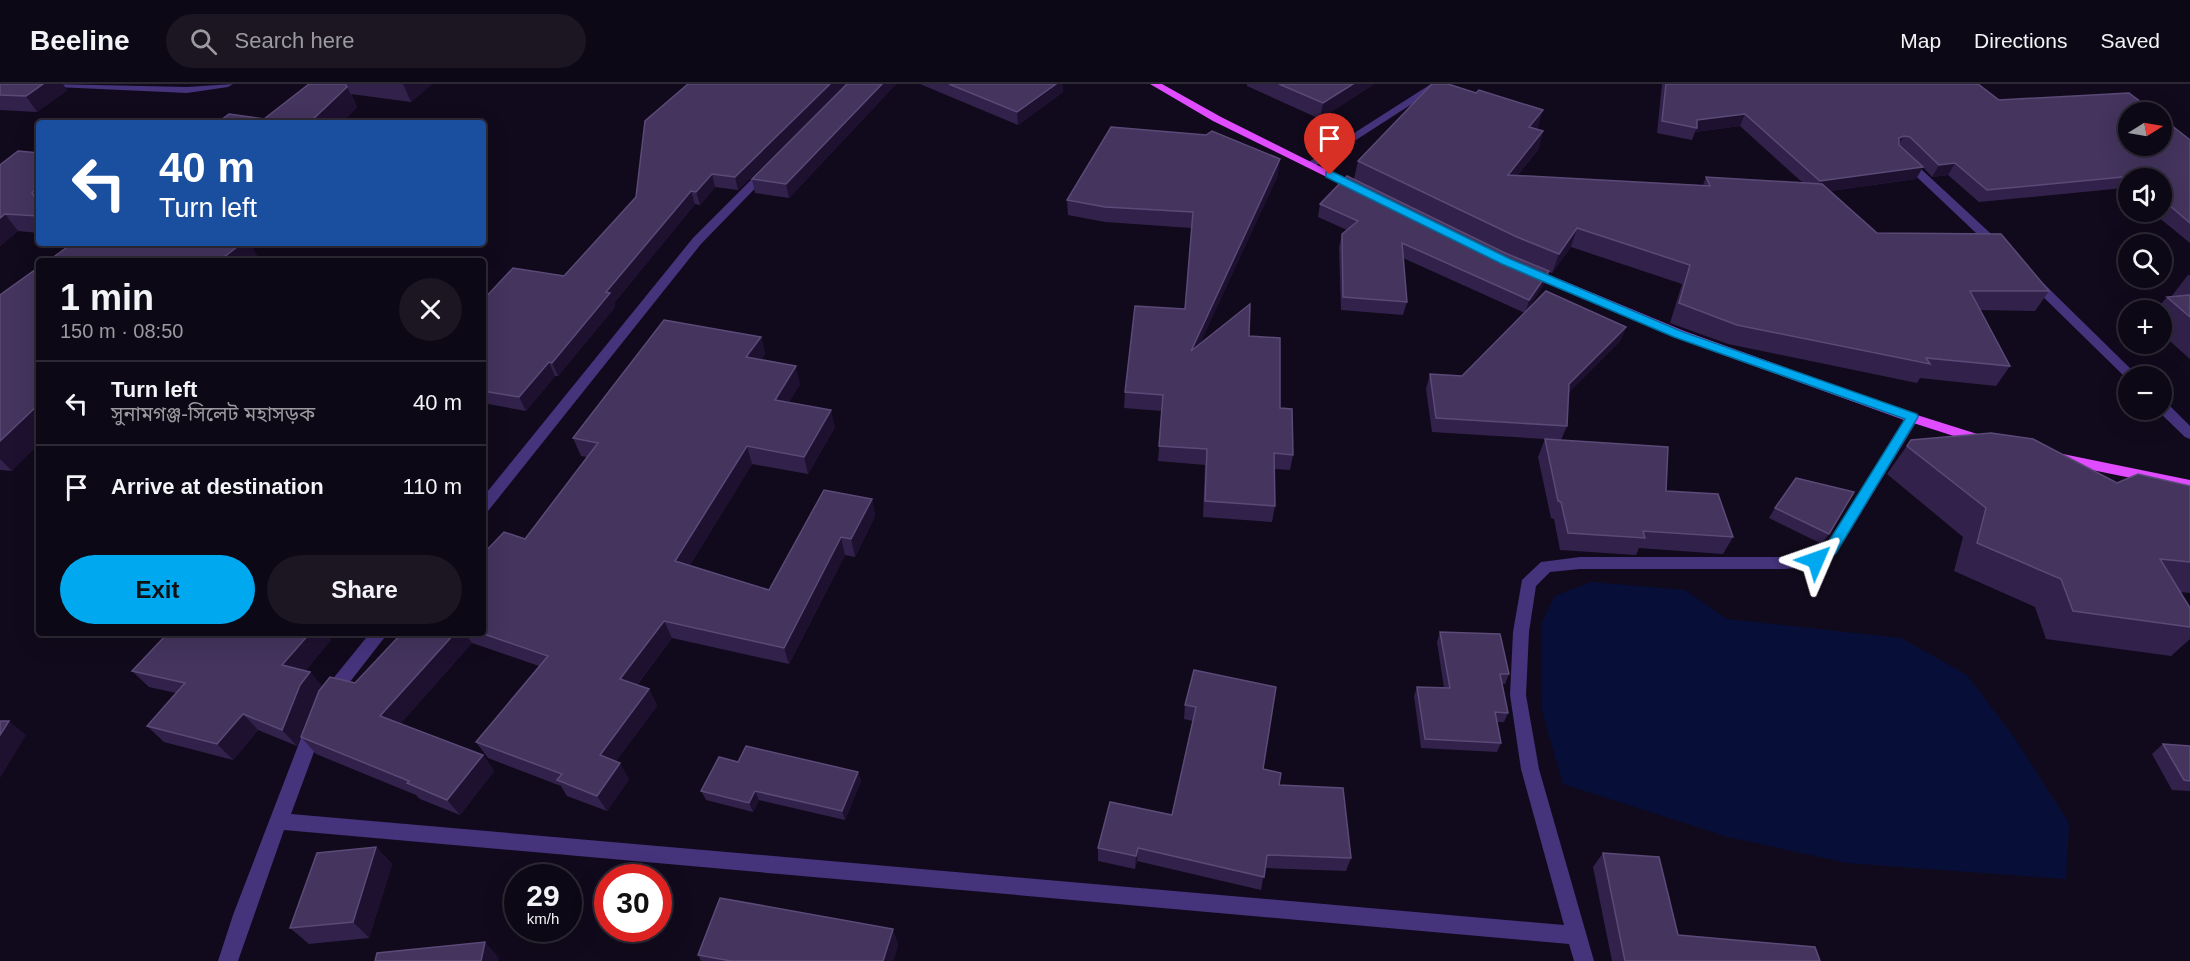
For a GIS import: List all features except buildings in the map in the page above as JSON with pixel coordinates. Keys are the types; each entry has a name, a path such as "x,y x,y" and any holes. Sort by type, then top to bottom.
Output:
{"main road":[{"path":"1155,84 1217,119 1372,195"},
{"path":"1517,266 1679,334 2000,446"},
{"path":"2047,456 2190,485"}],"street":[{"path":"56,84 187,90 228,84"},
{"path":"1310,165 1438,84"},
{"path":"1899,153 2122,366"},
{"path":"486,503 697,241 777,160"},
{"path":"2172,416 2190,434"},
{"path":"1584,961 1530,769 1518,695 1521,632 1528,584 1546,566 1580,563 1785,563 1816,560 1831,550 1912,417"},
{"path":"228,961 243,915 324,702 378,636"},
{"path":"279,821 1575,935"}],"shaded area":[{"path":"1591,582 1685,590 1727,619 1901,638 1967,675 2014,737 2069,823 2066,879 1847,863 1728,837 1563,784 1542,711 1541,624 1555,596"}],"route":[{"path":"1330,175 1506,261 1679,334 1912,417 1881,472 1831,550 1816,560"}]}
